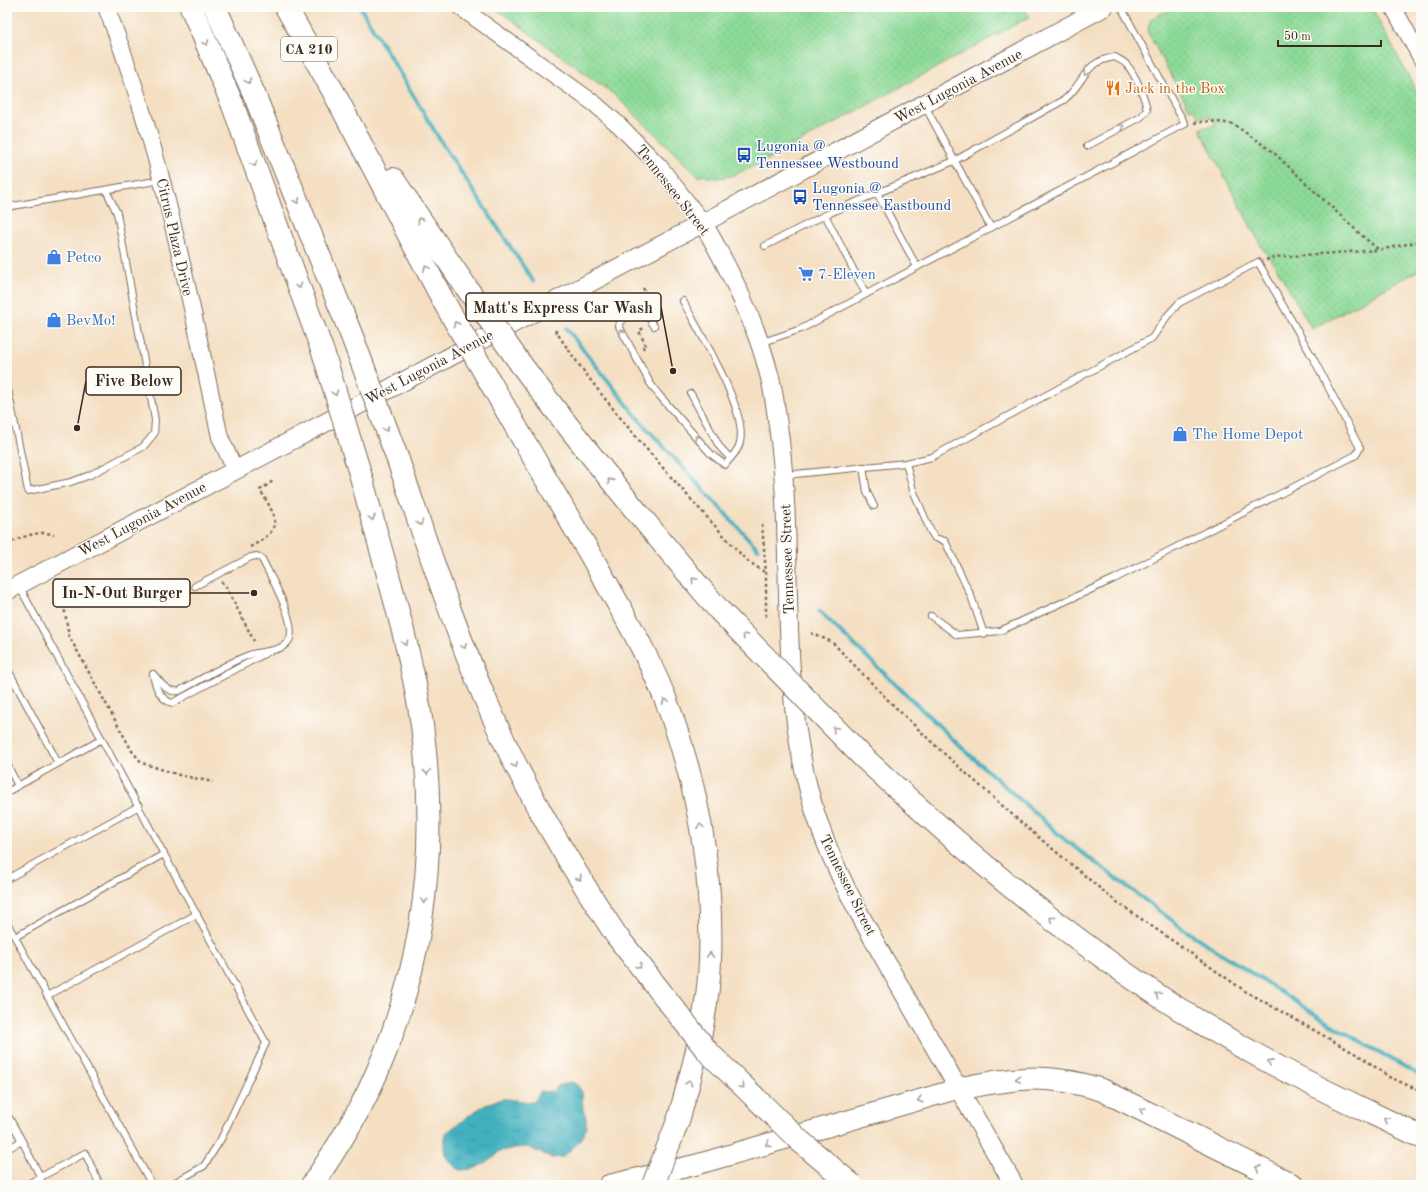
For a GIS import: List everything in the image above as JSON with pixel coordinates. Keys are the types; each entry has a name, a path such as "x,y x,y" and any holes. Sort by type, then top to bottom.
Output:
{"highway":[{"path":"191,7 232,103 324,355 362,480 408,656 421,724 429,794 429,859 422,924 402,1009 369,1091 344,1136 312,1185"},
{"path":"215,7 254,94 354,339 460,636 493,717 516,767 576,872 616,935 708,1052 800,1141 852,1185"},
{"name":"CA 210","path":"286,7 332,91"},
{"path":"332,91 466,287 520,363 565,424 622,496 720,610 863,757 929,818 996,876 1075,937 1168,1002 1261,1058 1421,1137"},
{"path":"332,91 444,302 613,594 646,655 670,713 684,754 697,804 705,859 709,909 710,962 703,1022 694,1065 678,1121 653,1185"},
{"path":"957,1089 1008,1079 1044,1078 1075,1081 1102,1090 1293,1185"}],"main road":[{"name":"West Lugonia Avenue","path":"13,588 703,223 1104,7"},
{"name":"Tennessee Street","path":"703,223 723,259 759,343 769,374 776,408 784,475 787,540 789,658 795,712 809,791 818,824 834,864 854,904 957,1089 1010,1179"},
{"path":"609,1185 695,1166 957,1089"}],"street":[{"name":"Citrus Plaza Drive","path":"106,7 125,58 162,180 220,437 235,470"},
{"name":"Tennessee Street","path":"460,7 595,104 620,125 659,166 703,223"},
{"path":"1393,7 1421,58"}],"lane":[{"path":"759,343 801,330 1185,124 1120,7"},
{"path":"765,246 826,215 954,161 1064,100 1072,94 1094,63 1115,57 1126,64 1146,100 1147,110 1141,117 1087,146"},
{"path":"924,104 991,228"},
{"path":"7,207 162,180"},
{"path":"7,384 28,491 71,482 90,475 143,447 154,434 155,420 117,213 106,190"},
{"path":"876,193 917,267"},
{"path":"826,215 866,294"},
{"path":"784,475 906,463 932,457 1152,338 1168,315 1179,303 1258,262 1313,358 1360,448 1356,455 1114,579 1000,631 984,634 957,635 931,616"},
{"path":"653,324 645,311 640,310 620,321 619,326 650,383 658,394 711,454 725,465 740,443 741,433 734,398 683,301"},
{"path":"691,394 719,446 730,458"},
{"path":"906,463 913,490 931,532 935,538 945,541 971,596 984,634"},
{"path":"863,467 867,492 874,506"},
{"path":"195,586 251,557 257,556 262,559 284,603 290,627 290,638 287,643 172,703 163,698 155,685 153,674 167,690 173,692 179,691 248,655 273,650"},
{"path":"13,588 102,739 266,1043 221,1140 204,1166 170,1185"},
{"path":"7,668 58,763"},
{"path":"7,792 102,739"},
{"path":"7,764 18,786"},
{"path":"7,879 138,806"},
{"path":"14,937 164,854"},
{"path":"48,996 197,914"},
{"path":"7,923 152,1185"},
{"path":"7,1114 41,1178"},
{"path":"7,1149 22,1141"},
{"path":"26,1185 85,1153 100,1185"}],"path":[{"path":"1185,124 1209,121 1233,124 1272,151 1379,250"},
{"path":"1258,262 1275,257 1379,250 1421,241"},
{"path":"643,288 660,319 639,331 646,346 643,347 646,354"},
{"path":"555,330 588,377 645,448 746,560 766,573"},
{"path":"762,524 766,573 766,618"},
{"path":"7,544 35,534 48,533 54,535"},
{"path":"50,568 63,601 69,636 132,751 142,764 179,775 213,782"},
{"path":"811,633 832,642 889,701 938,748 1025,826 1114,900 1245,991 1363,1058 1389,1076 1421,1091"}],"green space":[{"path":"494,7 1024,7 1029,17 763,162 733,175 718,178 702,175 699,177 616,96"},
{"path":"1173,7 1371,7 1421,99 1421,269 1312,329 1275,265 1262,248 1201,132 1201,128 1216,125 1211,117 1199,118 1194,109 1190,110 1147,31 1151,19"}],"water":[{"path":"572,1082 577,1085 582,1092 583,1110 586,1117 586,1128 581,1140 562,1157 552,1158 528,1147 515,1148 500,1151 490,1160 474,1169 459,1170 447,1158 444,1150 446,1133 480,1108 502,1099 533,1102 540,1092 553,1091 558,1086"}],"waterway":[{"path":"360,7 443,145 533,281"},
{"path":"566,328 641,422 758,549"},
{"path":"819,611 961,747 1064,839 1182,928 1330,1024 1421,1076"}],"place":[{"name":"Jack in the Box","path":"1113,88"},
{"name":"Lugonia @ Tennessee Westbound","path":"744,155"},
{"name":"Lugonia @ Tennessee Eastbound","path":"800,197"},
{"name":"Petco","path":"54,257"},
{"name":"7-Eleven","path":"806,274"},
{"name":"BevMo!","path":"54,320"},
{"name":"Matt's Express Car Wash","path":"673,371"},
{"name":"Five Below","path":"77,428"},
{"name":"The Home Depot","path":"1180,434"},
{"name":"In-N-Out Burger","path":"254,593"}]}
